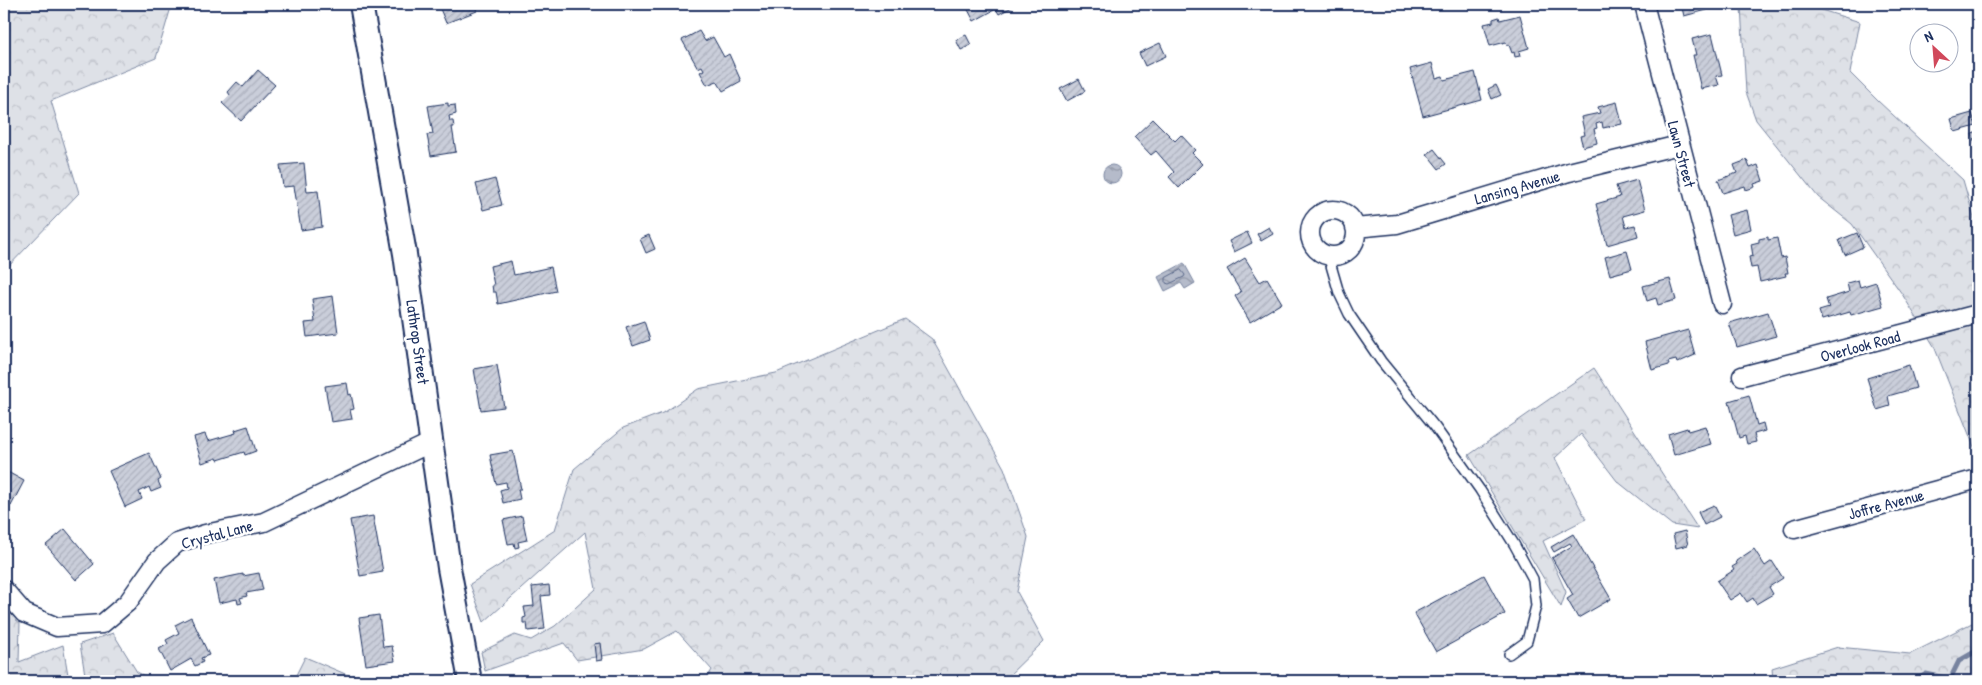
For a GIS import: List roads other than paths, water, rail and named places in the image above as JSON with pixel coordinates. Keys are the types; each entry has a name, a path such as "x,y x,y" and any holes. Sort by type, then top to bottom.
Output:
{"street":[{"name":"Lathrop Street","path":"361,4 405,254 449,568 470,681"},
{"name":"Lawn Street","path":"1644,4 1679,145 1722,304"},
{"name":"Lansing Avenue","path":"1355,228 1397,224 1569,172 1679,145"},
{"path":"1336,210 1349,216 1355,228 1353,243 1342,253 1328,255 1314,246 1311,239 1312,224 1322,212 1336,210"},
{"name":"Overlook Road","path":"1742,376 1978,314"},
{"name":"Crystal Lane","path":"4,590 24,612 57,627 102,624 128,602 157,561 177,543 205,534 264,522 432,442"},
{"name":"Joffre Avenue","path":"1794,529 1978,479"}],"lane":[{"path":"1328,255 1339,293 1349,314 1382,361 1435,427 1480,490 1514,544 1533,579 1536,606 1527,641 1509,654"}],"water":[{"path":"1108,165 1116,165 1121,170 1119,181 1108,183 1103,178 1103,170"},
{"path":"1184,263 1195,283 1185,289 1181,283 1165,291 1158,277"}],"waterway":[{"path":"1915,681 1926,674 1950,679 1959,661 1978,650"}]}
